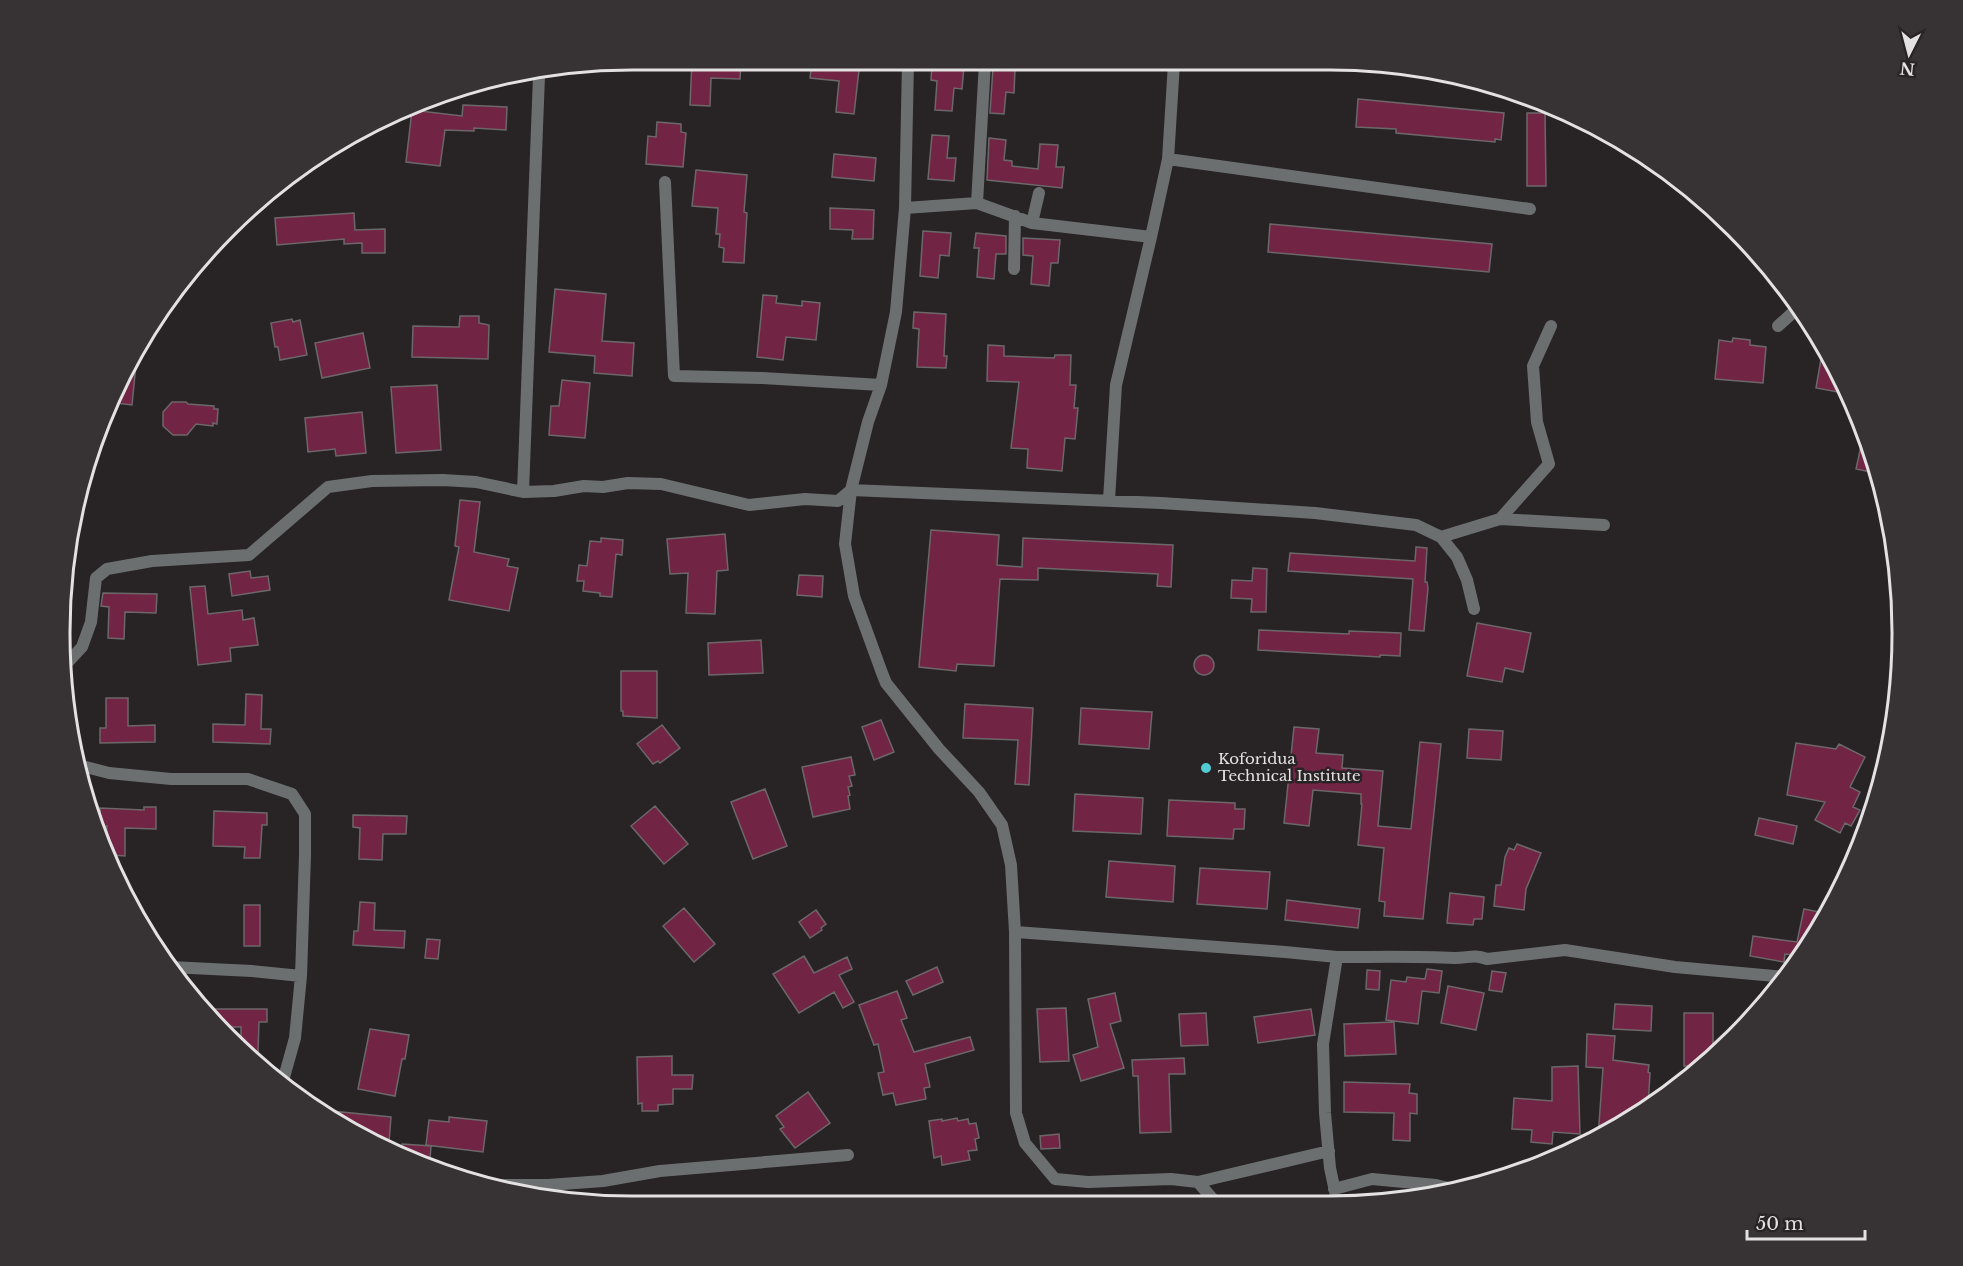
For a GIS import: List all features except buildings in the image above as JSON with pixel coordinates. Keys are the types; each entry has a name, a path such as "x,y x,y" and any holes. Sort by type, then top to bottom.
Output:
{"street":[{"path":"908,70 905,208 896,312 881,385 868,422 851,490 845,544 854,596 886,683 939,749 979,792 1002,825 1011,865 1015,932 1016,1113 1026,1143 1056,1179 1088,1182 1171,1179 1198,1182 1329,1151"},
{"path":"978,204 985,70"},
{"path":"1109,500 1116,385 1168,159 1174,70"},
{"path":"523,492 539,78"},
{"path":"1168,159 1530,209"},
{"path":"666,182 674,376 762,378 881,385"},
{"path":"1032,223 1039,193"},
{"path":"905,208 978,204 1032,223 1151,237"},
{"path":"1014,269 1015,216"},
{"path":"1778,326 1793,313"},
{"path":"1500,519 1549,464 1537,422 1533,366 1551,326"},
{"path":"71,658 82,647 91,622 96,578 107,569 152,561 249,555 328,487 372,481 476,482 523,492 554,491 584,486 603,487 628,483 661,484 748,505 805,499 838,501 851,490 1109,500 1316,513 1416,525 1441,537 1457,557 1467,580 1474,609"},
{"path":"1441,537 1500,519 1604,525"},
{"path":"87,767 109,773 171,779 248,779 292,794 305,814 301,976 295,1038 285,1074"},
{"path":"1015,932 1337,957 1460,958 1476,955 1487,959 1565,950 1675,966 1775,976"},
{"path":"1336,1196 1325,1113 1323,1044 1337,957"},
{"path":"181,967 252,970 301,976"},
{"path":"523,1185 603,1181 660,1171 848,1155"},
{"path":"1334,1189 1372,1179 1438,1185"},
{"path":"1198,1182 1210,1196"}],"place":[{"name":"Koforidua Technical Institute","path":"1206,768"}]}
